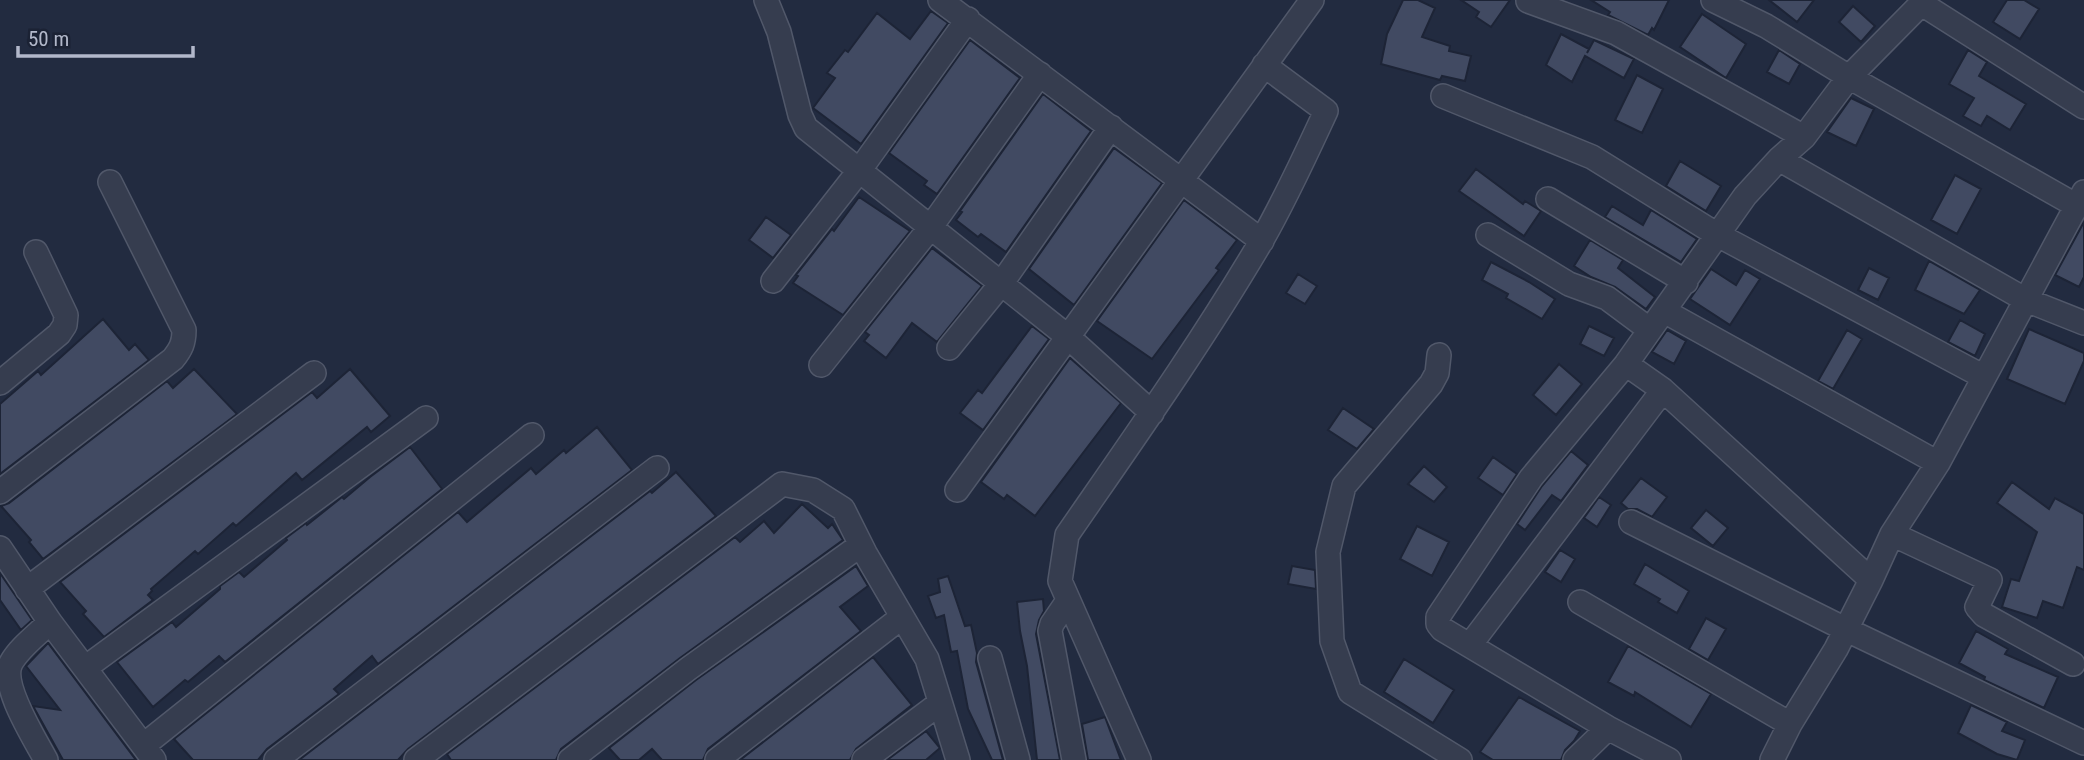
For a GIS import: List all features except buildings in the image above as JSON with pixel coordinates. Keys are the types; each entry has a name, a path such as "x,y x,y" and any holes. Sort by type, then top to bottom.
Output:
{"street":[{"path":"766,0 779,32 800,115 806,128 1067,336 1152,413"},
{"path":"940,0 1262,241"},
{"path":"957,489 1312,0"},
{"path":"1713,0 1766,26 1849,77 2081,199 1938,463 1892,534 1836,649 1790,724 1775,759"},
{"path":"1528,1 1616,33 1804,137"},
{"path":"1669,760 1608,728 1442,629 1438,624 1438,617 1442,610 1531,478 1626,364 1745,196 1779,159 1804,137 1849,77 1915,4 2084,107"},
{"path":"773,281 859,171 968,19"},
{"path":"1139,760 1060,581 1067,535 1152,413 1262,241 1295,180 1326,111 1264,65"},
{"path":"821,365 930,228 1040,74"},
{"path":"1443,96 1592,157 1716,234 1984,377"},
{"path":"949,348 1001,284 1111,127"},
{"path":"1779,159 2026,300 2084,323"},
{"path":"0,492 173,359 184,341 184,330 110,182"},
{"path":"1548,200 1686,282"},
{"path":"1488,235 1569,284 1607,298 1650,330"},
{"path":"0,383 59,334 65,325 66,315 36,251"},
{"path":"1664,311 1938,463"},
{"path":"1439,355 1437,373 1431,384 1344,486 1328,552 1332,641 1350,692 1460,760"},
{"path":"1626,364 1663,390 1871,580"},
{"path":"27,589 314,373"},
{"path":"1470,645 1663,390"},
{"path":"85,668 426,418"},
{"path":"0,548 50,622 149,752 532,435"},
{"path":"276,760 657,468"},
{"path":"416,760 782,484 813,490 844,509 865,553 927,659 958,760"},
{"path":"1631,522 1845,629 2084,743"},
{"path":"1892,534 1990,580 1977,607 1984,615 2073,664"},
{"path":"570,760 688,668 852,551 858,549 865,553"},
{"path":"1068,602 1050,631 1074,760"},
{"path":"1580,602 1790,724"},
{"path":"717,760 902,617"},
{"path":"46,760 9,685 8,669 13,659 50,622"},
{"path":"990,658 1018,760"},
{"path":"864,760 940,703"},
{"path":"1575,760 1608,728"}]}
